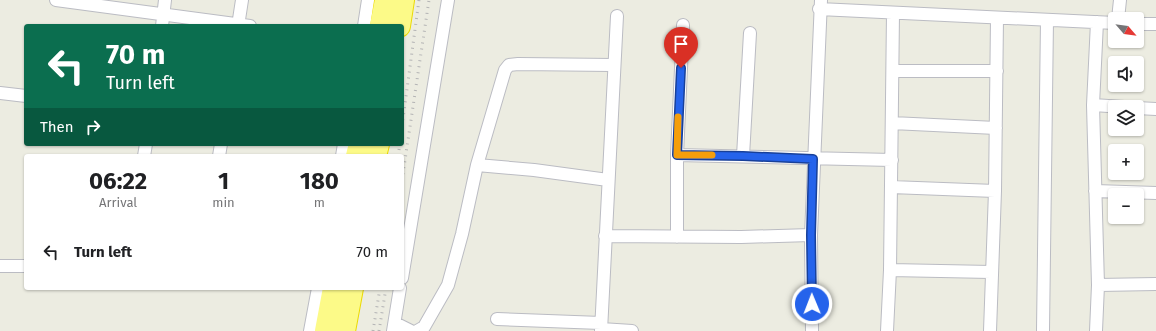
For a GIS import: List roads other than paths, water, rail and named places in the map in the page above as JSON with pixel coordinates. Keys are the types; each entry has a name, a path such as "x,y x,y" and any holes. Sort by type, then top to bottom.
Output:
{"highway":[{"path":"381,24 386,0"},
{"path":"399,24 404,0"},
{"path":"326,331 334,290"},
{"path":"344,331 352,290"}],"street":[{"path":"56,0 163,13 235,24"},
{"path":"162,24 165,0"},
{"path":"242,0 242,24"},
{"path":"364,24 368,0"},
{"path":"404,266 448,0"},
{"path":"1119,12 1120,0"},
{"path":"812,331 811,235 820,5 892,13 1108,23"},
{"path":"887,331 890,270 892,160 892,13"},
{"path":"601,328 613,65 617,16"},
{"path":"990,331 995,191 997,18"},
{"path":"1043,331 1047,20"},
{"path":"1096,331 1098,284 1094,105 1097,22"},
{"path":"1144,24 1156,24"},
{"path":"677,237 677,155 683,25"},
{"path":"743,156 750,33"},
{"path":"417,331 424,328 448,285 462,234 477,165 505,70 509,65 613,65"},
{"path":"893,71 997,71"},
{"path":"0,93 24,96"},
{"path":"1094,105 1108,106"},
{"path":"1144,108 1156,109"},
{"path":"892,123 996,128"},
{"path":"677,155 892,160"},
{"path":"477,165 534,170 608,180"},
{"path":"891,187 995,191"},
{"path":"1096,191 1156,193"},
{"path":"605,236 677,237 811,235"},
{"path":"0,266 24,266"},
{"path":"890,270 991,272"},
{"path":"1098,284 1156,284"},
{"path":"310,331 318,290"},
{"path":"400,290 394,327 411,331"},
{"path":"497,319 632,331"}],"railway":[{"path":"404,111 419,0"},
{"path":"404,167 429,0"},
{"path":"398,154 400,146"},
{"path":"373,331 380,290"},
{"path":"379,331 386,290"}]}
